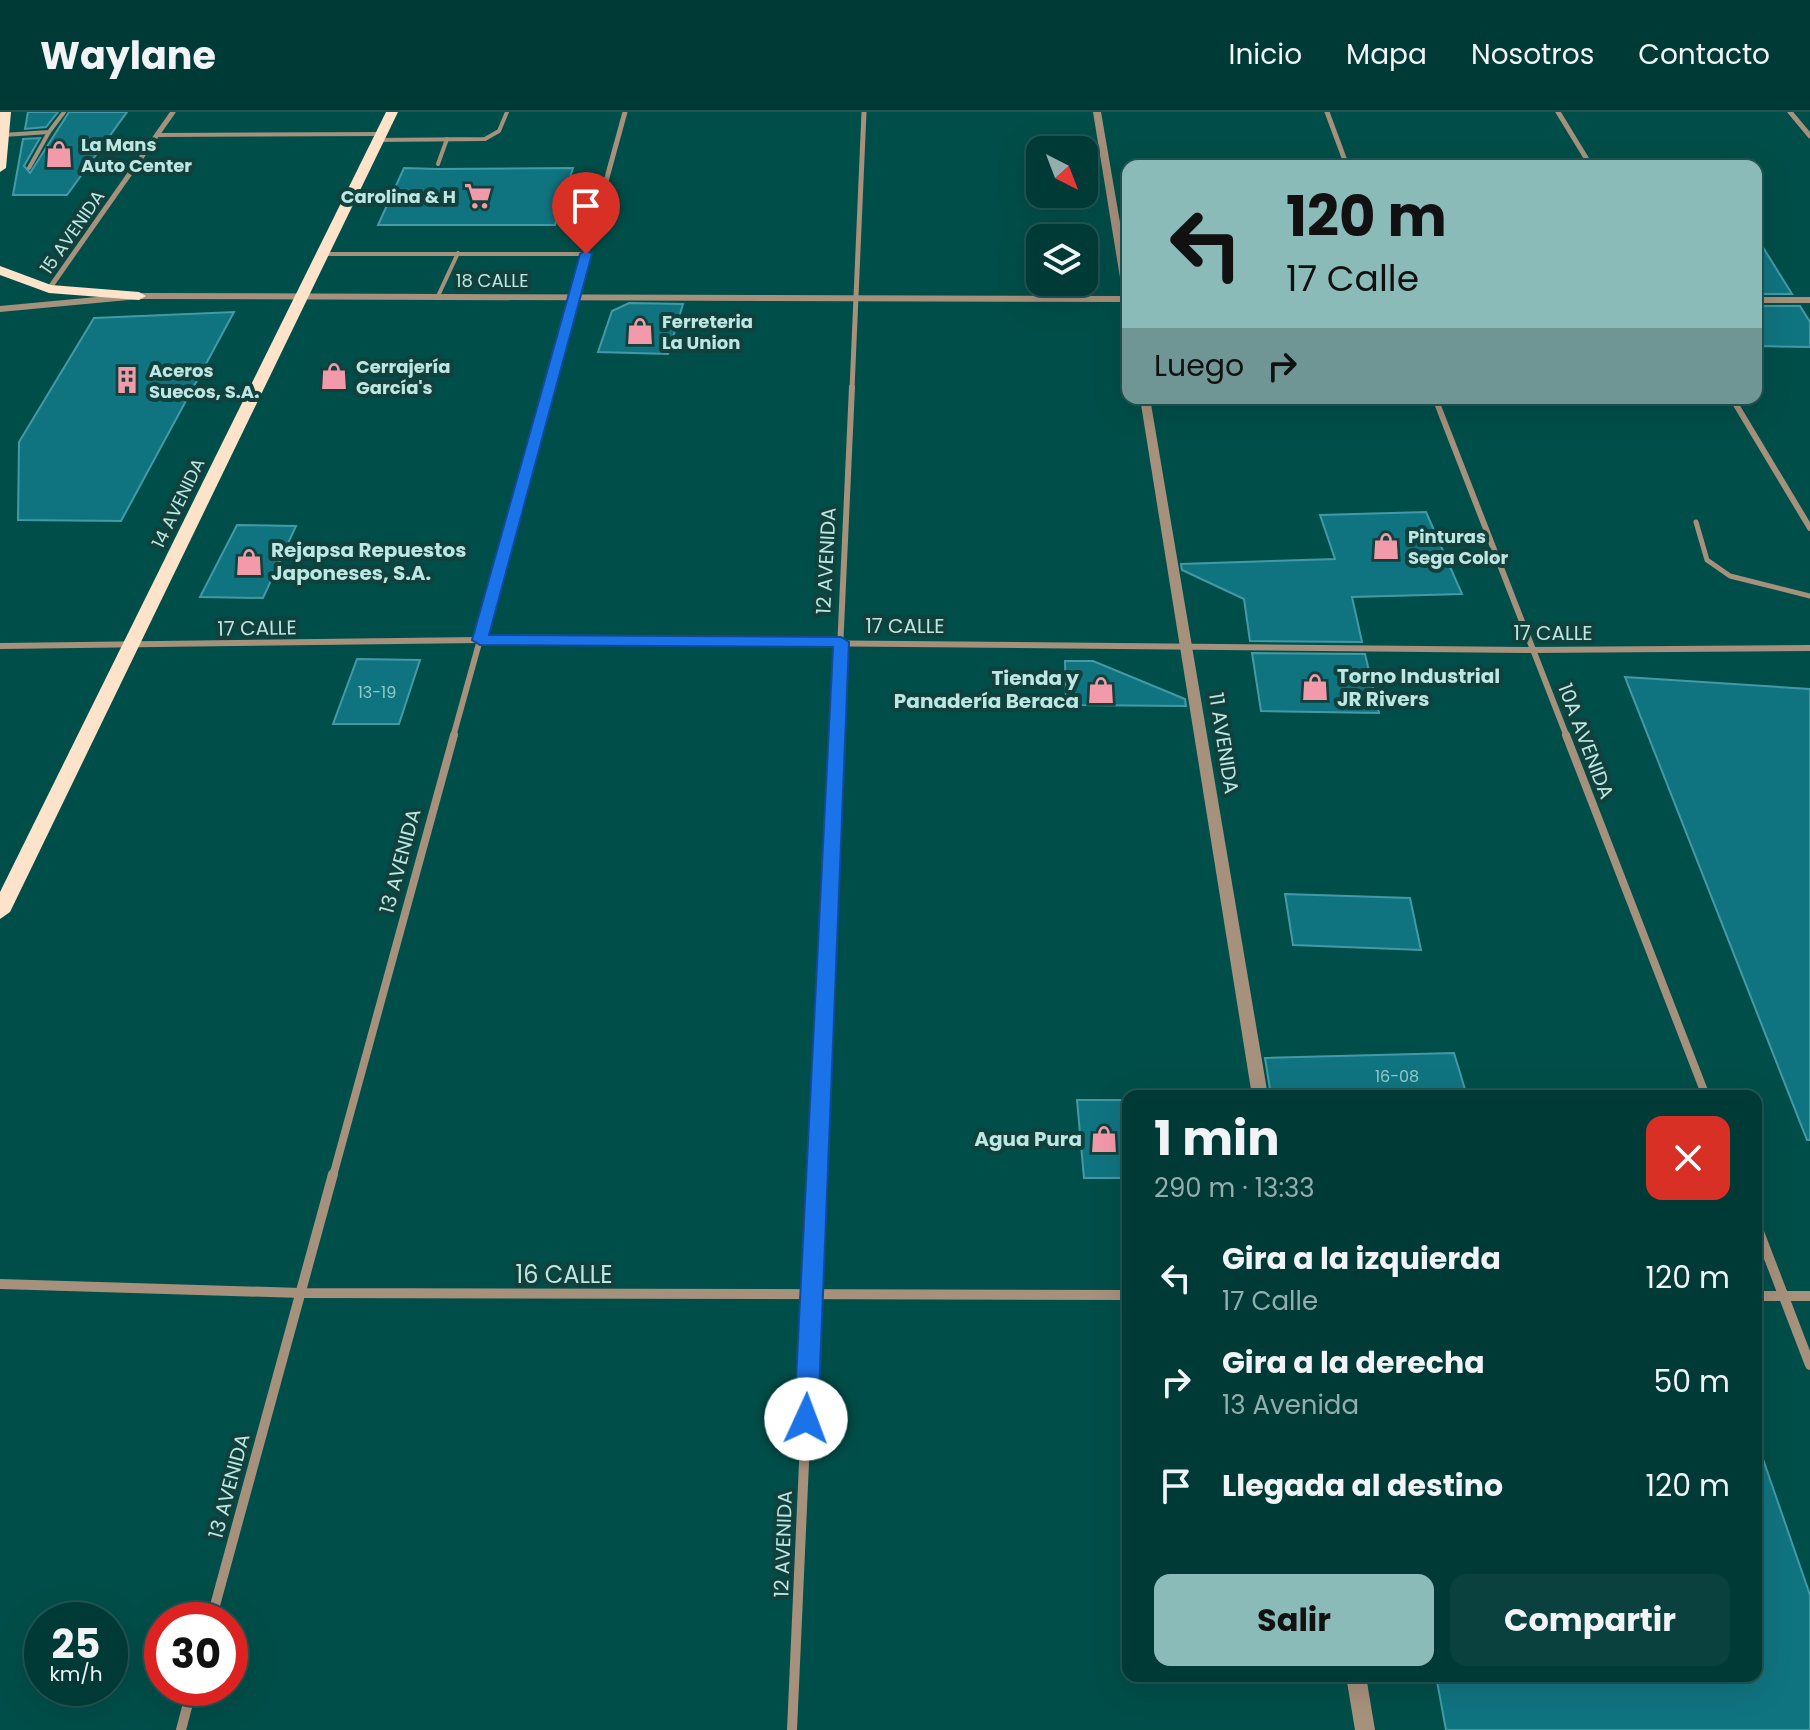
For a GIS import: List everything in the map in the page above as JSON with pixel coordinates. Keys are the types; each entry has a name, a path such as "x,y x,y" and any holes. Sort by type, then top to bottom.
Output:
{"main road":[{"path":"0,168 5,112"},
{"name":"14 AVENIDA","path":"0,912 392,112"},
{"path":"0,270 49,289 139,296"}],"street":[{"name":"15 AVENIDA","path":"49,289 173,112"},
{"name":"13 AVENIDA","path":"216,1602 625,112"},
{"name":"12 AVENIDA","path":"792,1730 864,112"},
{"path":"1097,112 1122,261"},
{"path":"1327,112 1345,160"},
{"path":"1558,112 1587,160"},
{"path":"1790,112 1810,136"},
{"name":"18 CALLE","path":"0,309 139,296 1122,297"},
{"path":"1762,300 1810,300"},
{"name":"11 AVENIDA","path":"1146,404 1259,1090"},
{"name":"10A AVENIDA","path":"1437,404 1704,1090"},
{"path":"1736,404 1810,528"},
{"name":"17 CALLE","path":"0,646 480,640 1185,644 1531,650 1810,648"},
{"path":"1762,1239 1810,1365"},
{"name":"16 CALLE","path":"0,1284 301,1293 1122,1295"},
{"path":"1762,1296 1810,1296"},
{"path":"1357,1682 1365,1730"},
{"path":"181,1730 187,1706"}],"lane":[{"path":"29,168 64,112"},
{"path":"157,135 447,139 495,136 507,112"},
{"path":"3,135 49,132"},
{"path":"438,164 447,139"},
{"path":"438,296 458,253"},
{"path":"323,254 586,254"},
{"path":"1696,522 1707,560 1730,576 1810,596"}],"building":[{"path":"28,112 58,112 46,127 25,129"},
{"name":"La Mans Auto Center","path":"69,112 127,112 67,195 13,195 23,139 40,138 24,166 30,173"},
{"name":"Carolina & H","path":"404,168 573,168 555,225 378,225"},
{"path":"1762,246 1792,294 1762,294"},
{"name":"Ferreteria La Union","path":"629,303 683,304 668,354 598,352 612,311"},
{"path":"1762,306 1800,306 1810,322 1810,347 1762,346"},
{"name":"Aceros Suecos, S.A.","path":"234,312 121,521 18,520 19,442 94,318"},
{"path":"1426,512 1462,594 1352,597 1362,642 1250,641 1244,599 1182,570 1181,564 1335,559 1320,515"},
{"name":"Rejapsa Repuestos Japoneses, S.A.","path":"237,525 296,526 263,598 200,597"},
{"name":"Torno Industrial JR Rivers","path":"1252,653 1365,654 1379,713 1261,711"},
{"path":"357,659 420,660 399,724 333,724"},
{"name":"Tienda y Panadería Beraca","path":"1065,661 1093,661 1185,699 1186,706 1066,705"},
{"path":"1625,677 1810,689 1810,1140 1807,1140"},
{"path":"1285,894 1410,898 1421,950 1293,945"},
{"path":"1454,1053 1465,1090 1270,1090 1265,1058"},
{"name":"Agua Pura","path":"1077,1100 1122,1100 1122,1178 1084,1178"},
{"path":"1762,1459 1810,1595 1810,1730 1446,1730 1437,1682 1762,1682"}],"place":[{"name":"La Mans Auto Center","path":"59,154"},
{"name":"Carolina & H","path":"478,196"},
{"name":"Ferreteria La Union","path":"640,331"},
{"name":"Cerrajería García's","path":"334,376"},
{"name":"Aceros Suecos, S.A.","path":"127,380"},
{"name":"Pinturas Sega Color","path":"1386,546"},
{"name":"Rejapsa Repuestos Japoneses, S.A.","path":"249,562"},
{"name":"Torno Industrial JR Rivers","path":"1315,687"},
{"name":"Tienda y Panadería Beraca","path":"1101,690"},
{"name":"Agua Pura","path":"1104,1139"}],"route":[{"path":"586,254 480,640 841,642 806,1419"}]}
